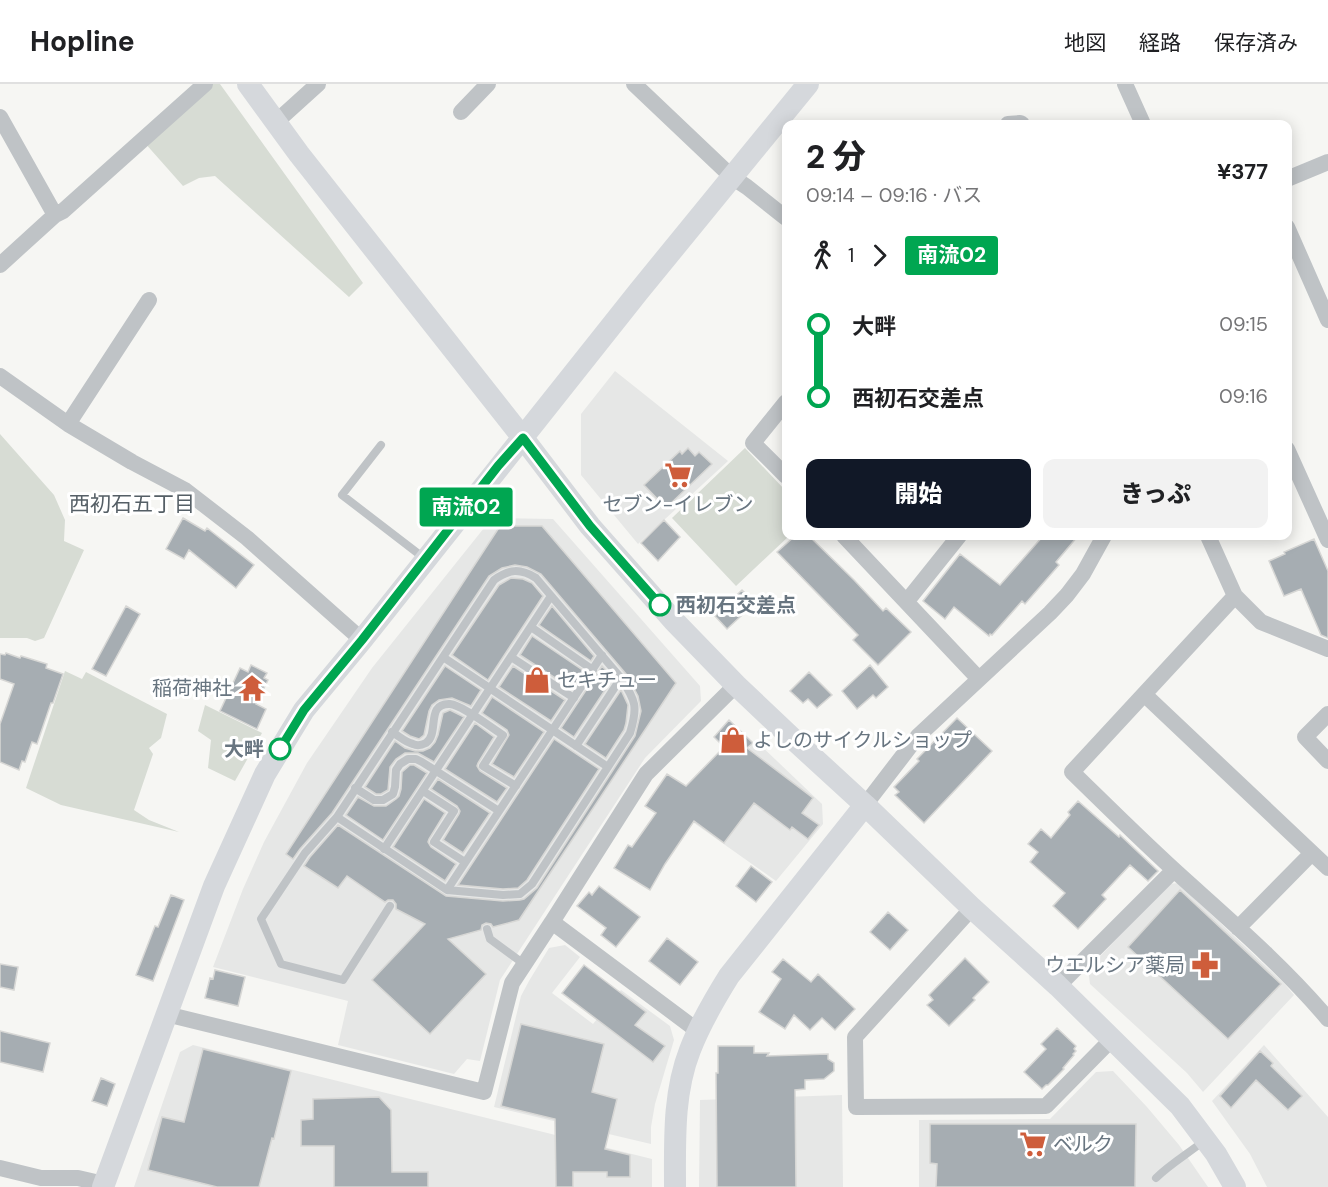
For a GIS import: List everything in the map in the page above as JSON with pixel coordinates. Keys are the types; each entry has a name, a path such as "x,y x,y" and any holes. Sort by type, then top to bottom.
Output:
{"street":[{"path":"0,265 205,84"},
{"path":"248,84 313,172 590,526 673,620 736,685 1058,986 1180,1106 1216,1154 1235,1187"},
{"path":"276,122 318,84"},
{"path":"461,112 488,84"},
{"path":"634,84 732,177 782,215"},
{"path":"0,1168 41,1178 78,1178 104,1185 214,886 265,774 304,710 362,640 498,466 808,84"},
{"path":"1125,84 1141,120"},
{"path":"0,117 55,215"},
{"path":"1292,177 1328,162"},
{"path":"1292,238 1328,320"},
{"path":"68,424 150,300"},
{"path":"0,376 68,424 185,490 248,538 362,640"},
{"path":"782,407 753,443 782,472"},
{"path":"1292,460 1328,540"},
{"path":"848,540 979,679"},
{"path":"907,601 956,540"},
{"path":"675,1187 675,1142 679,1094 689,1052 713,1001 729,976 918,736 1067,595 1083,574 1102,540"},
{"path":"1210,540 1235,596 1261,622 1328,649"},
{"path":"1235,596 1072,772 1305,992 1328,1019"},
{"path":"166,1014 484,1092 512,983 646,774 736,685"},
{"path":"1145,695 1328,868"},
{"path":"1328,714 1305,737 1328,761"},
{"path":"1238,928 1312,853"},
{"path":"1058,986 1174,870"},
{"path":"972,908 855,1037 856,1107 1046,1106 1112,1039"},
{"path":"552,922 698,1031"}],"lane":[{"path":"381,445 342,495 425,560"},
{"path":"336,817 447,890 503,895 520,894 532,885 630,733 635,717 635,704 630,692 621,678 536,578 527,573 515,571 504,573 494,580 336,817 305,854 261,919 281,964 343,980 390,906"},
{"path":"384,849 551,596"},
{"path":"531,627 593,670"},
{"path":"447,890 602,655"},
{"path":"443,657 608,767"},
{"path":"511,657 574,698"},
{"path":"576,746 621,678"},
{"path":"392,732 410,743 423,744 432,735 433,716 436,710 443,705 454,705 503,735 483,766 516,786"},
{"path":"355,789 374,800 383,800 393,794 396,770 400,764 408,759 416,759 499,811"},
{"path":"423,791 454,811 434,842 465,862"},
{"path":"487,929 490,939 525,964"},
{"path":"1156,1178 1206,1140"}],"shaded area":[{"path":"210,84 220,84 363,283 349,297 215,176 199,178 183,186 144,142"},
{"path":"615,371 728,461 638,544 581,475 581,414"},
{"path":"0,434 54,495 65,520 64,541 84,550 44,638 35,641 27,638 0,638"},
{"path":"745,448 782,487 782,540 785,540 736,586 672,518"},
{"path":"492,518 553,519 700,686 701,701 645,758 500,980 480,1061 467,1059 454,1074 338,1045 348,1001 213,967 264,842 307,763 372,668"},
{"path":"65,671 82,679 86,672 167,714 161,738 149,748 153,754 134,810 149,820 179,832 61,805 26,788"},
{"path":"205,705 262,733 235,781 208,768 211,740 198,731"},
{"path":"755,740 822,804 823,824 776,881 694,823"},
{"path":"1178,883 1294,995 1203,1092 1187,1073 1090,984 1088,969 1169,884"},
{"path":"565,945 580,957 552,993 593,1024 621,990 670,1026 674,1040 655,1104 651,1144 494,1107 521,996 549,948"},
{"path":"193,1045 652,1159 652,1187 134,1187 180,1052"},
{"path":"1264,1045 1328,1117 1328,1187 1267,1187 1250,1154 1212,1101"},
{"name":"ベルク","path":"1113,1071 1179,1145 1208,1187 919,1187 919,1120 1050,1119 1096,1072"},
{"path":"842,1095 843,1187 699,1187 700,1100"}],"building":[{"name":"セブン-イレブン","path":"688,448 695,456 699,452 712,464 666,508 644,485 680,451 682,454"},
{"path":"183,518 205,531 207,528 254,565 236,588 189,550 184,559 166,549"},
{"path":"664,520 680,537 658,561 641,543"},
{"path":"500,526 542,526 676,683 519,920 493,927 486,923 482,925 481,930 448,939 486,974 430,1034 372,980 425,924 396,909 393,900 385,902 347,876 338,888 304,866 338,825 446,896 503,901 520,900 537,888 635,736 641,711 638,696 626,674 541,574 527,567 515,565 502,568 489,576 332,813 293,859 286,854"},
{"path":"1314,539 1328,571 1328,638 1321,635 1301,589 1284,596 1269,561"},
{"path":"790,540 813,540 883,611 886,608 911,632 878,665 853,640 858,635 777,552"},
{"path":"1039,540 1075,540 1056,562 1059,565 1025,604 1022,601 992,635 989,636 954,607 945,619 923,601 960,554 1000,585"},
{"path":"511,578 523,579 532,583 543,596 488,680 452,655 499,585"},
{"path":"742,590 755,603 727,629 715,616"},
{"path":"126,606 140,614 106,676 92,669"},
{"path":"552,606 594,656 591,661 539,625"},
{"path":"532,636 584,671 572,689 520,655"},
{"path":"6,653 47,664 46,668 63,674 37,744 32,742 25,762 22,761 19,770 0,762 0,724 14,684 0,679 0,654 5,655"},
{"path":"251,665 267,673 264,678 268,680 256,704 266,709 257,729 220,711 240,668 248,672"},
{"path":"870,665 888,687 876,698 873,695 857,709 842,691"},
{"path":"445,666 481,690 471,706 452,698 439,700 432,705 429,711 424,735 419,739 410,736 402,731"},
{"path":"513,666 565,700 551,721 499,687"},
{"path":"602,666 613,678 574,737 561,728"},
{"path":"809,672 832,695 817,708 808,699 803,703 790,691"},
{"path":"621,690 628,705 626,723 606,758 585,744"},
{"path":"492,697 544,732 514,777 492,764 509,735 507,730 482,713"},
{"path":"450,710 464,717 434,762 418,753 405,753 390,767 388,790 376,794 365,787 395,741 415,751 430,748 438,735 443,713"},
{"path":"957,718 992,751 924,823 895,795 899,792 894,787 919,761 917,759"},
{"path":"729,720 753,743 747,748 813,798 802,813 819,825 808,839 792,827 790,830 754,803 724,843 694,821 650,890 614,868 628,845 632,847 656,813 645,806 667,774 686,786 724,747 714,737"},
{"path":"475,723 494,737 477,766 480,771 507,788 497,802 445,769"},
{"path":"554,739 599,769 527,880 518,888 458,885"},
{"path":"410,765 427,773 383,840 346,815 358,797 374,806 386,806 396,799 401,789 402,772"},
{"path":"438,779 490,813 463,853 443,840 460,811 457,806 431,789"},
{"path":"424,799 445,813 428,842 431,847 456,864 445,881 393,847"},
{"path":"1078,801 1119,837 1120,835 1158,871 1148,881 1130,865 1102,895 1106,899 1078,929 1053,906 1065,893 1030,862 1038,852 1028,844 1041,829 1051,838"},
{"path":"751,866 772,882 756,902 736,886"},
{"path":"599,886 640,917 616,947 601,935 606,928 577,906 589,892 592,895"},
{"name":"ウエルシア薬局","path":"1180,890 1281,984 1228,1039 1128,947"},
{"path":"171,895 184,900 153,981 136,975 155,926 158,927"},
{"path":"888,912 908,930 890,950 870,932"},
{"path":"667,938 698,962 680,985 649,961"},
{"path":"965,958 989,982 949,1026 927,1005 933,1000 929,995"},
{"path":"783,959 811,982 818,974 855,1009 835,1030 822,1018 810,1030 794,1015 785,1029 759,1012 781,979 772,972"},
{"path":"0,964 18,967 14,990 0,987"},
{"path":"584,965 646,1012 635,1025 665,1046 653,1062 562,993"},
{"path":"215,970 245,977 238,1006 205,998 210,978 213,979"},
{"path":"521,1024 604,1044 592,1092 617,1099 605,1149 630,1155 630,1177 607,1177 607,1172 573,1172 573,1187 556,1187 555,1119 501,1106"},
{"path":"1057,1028 1076,1046 1074,1049 1076,1051 1064,1069 1042,1089 1024,1072 1046,1049 1041,1044"},
{"path":"0,1031 50,1043 43,1072 0,1062"},
{"path":"718,1046 754,1046 754,1053 769,1053 767,1056 828,1054 828,1059 834,1063 834,1071 824,1079 805,1080 805,1089 795,1090 796,1187 717,1187 716,1073 718,1073"},
{"path":"203,1049 291,1071 259,1187 217,1187 148,1170 162,1117 184,1122"},
{"path":"1260,1051 1273,1063 1271,1066 1302,1096 1288,1110 1256,1080 1231,1108 1220,1096"},
{"path":"101,1078 115,1084 107,1106 92,1101"},
{"path":"379,1097 391,1110 392,1172 428,1172 428,1187 334,1187 334,1146 301,1146 301,1120 313,1119 313,1099"},
{"name":"ベルク","path":"930,1124 1136,1124 1135,1187 936,1187 937,1164 930,1163"}],"bus line":[{"name":"南流02","path":"280,749 304,710 362,640 498,466 523,438 590,526 660,605"}],"place":[{"name":"セブン-イレブン","path":"678,475"},
{"name":"西初石交差点","path":"660,605"},
{"name":"セキチュー","path":"537,680"},
{"name":"稲荷神社","path":"252,688"},
{"name":"よしのサイクルショップ","path":"733,740"},
{"name":"大畔","path":"280,749"},
{"name":"ウエルシア薬局","path":"1205,965"},
{"name":"ベルク","path":"1033,1144"}],"district":[{"name":"西初石五丁目","path":"132,504"}]}
